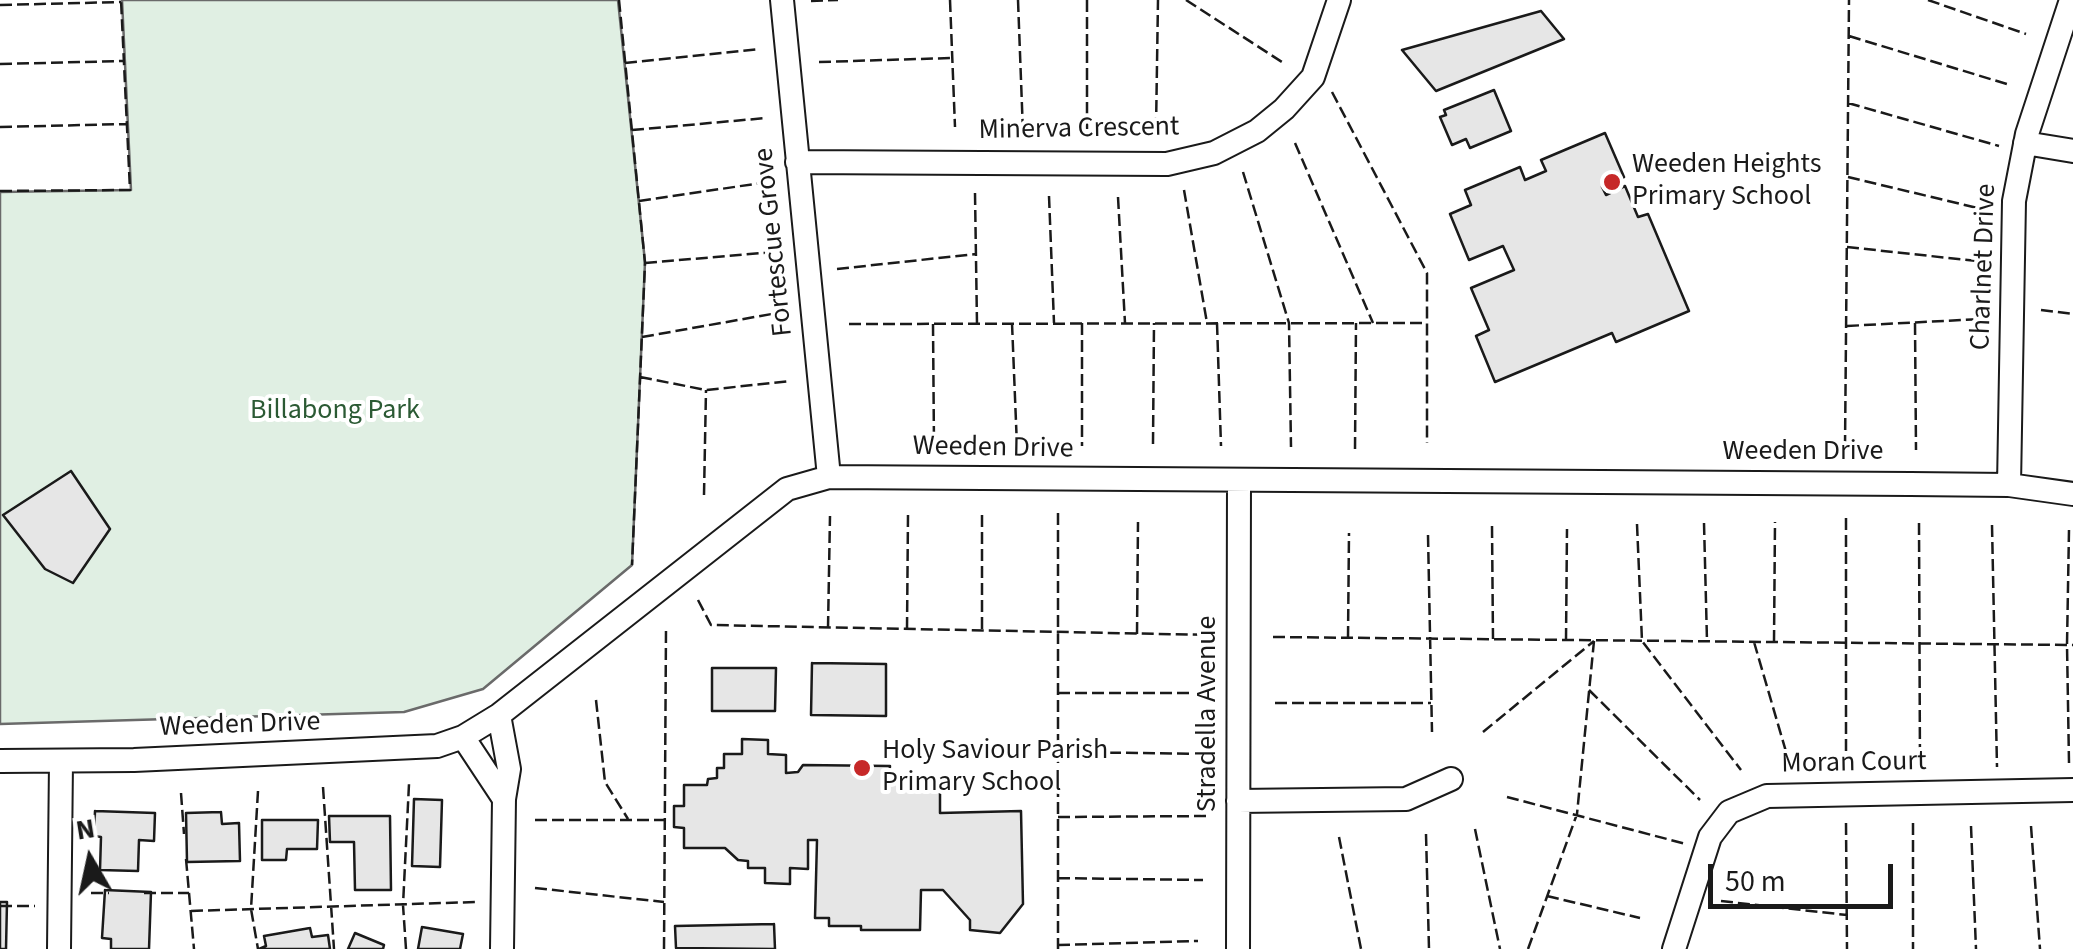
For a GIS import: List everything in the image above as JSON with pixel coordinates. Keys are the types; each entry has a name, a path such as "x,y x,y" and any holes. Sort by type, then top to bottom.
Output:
{"street":[{"name":"Fortescue Grove","path":"782,0 829,477"},
{"name":"Minerva Crescent","path":"797,162 1167,164 1214,153 1270,120 1312,77 1340,0"},
{"name":"Charlnet Drive","path":"2009,486 2014,201 2025,142 2072,0"},
{"path":"2025,142 2073,151"},
{"name":"Weeden Drive","path":"0,761 61,762 437,746 499,715 787,489 829,477 2009,486 2073,494"},
{"name":"Stradella Avenue","path":"1238,949 1239,480"},
{"path":"499,715 508,769 502,949"},
{"path":"463,736 504,799"},
{"path":"59,949 61,762"},
{"path":"1238,802 1406,799 1451,779"},
{"name":"Moran Court","path":"1674,949 1710,837 1729,812 1767,796 2073,790"}],"green space":[{"name":"Billabong Park","path":"122,0 618,0 645,262 632,565 483,689 404,712 0,724 0,192 131,190"}],"building":[{"path":"1541,11 1564,39 1436,91 1402,50"},
{"path":"1494,90 1511,131 1470,148 1466,139 1452,145 1440,117 1446,115 1444,110"},
{"path":"1605,133 1624,177 1602,187 1606,195 1625,186 1638,217 1648,214 1689,311 1616,342 1612,333 1495,382 1476,336 1489,330 1471,288 1514,270 1503,246 1469,260 1450,214 1471,205 1465,190 1520,167 1525,180 1546,171 1541,160"},
{"path":"71,471 110,529 73,583 45,569 3,515"},
{"path":"812,663 886,664 886,716 811,715"},
{"path":"712,668 776,668 775,711 712,711"},
{"path":"742,739 768,740 768,754 786,755 786,773 798,772 803,765 890,766 889,779 940,784 940,813 1021,811 1023,904 1000,933 970,930 970,920 943,890 921,890 920,930 829,926 829,918 815,918 817,840 808,840 808,869 790,868 790,884 765,883 765,868 748,868 748,861 738,860 725,848 684,848 684,828 674,827 674,806 684,806 684,785 707,785 708,779 717,778 717,768 724,768 724,754 742,754"},
{"path":"414,799 442,800 440,867 412,866"},
{"path":"95,811 155,813 154,841 139,840 138,871 100,870 101,837 94,836"},
{"path":"221,812 222,824 239,823 240,861 187,862 186,813"},
{"path":"329,816 390,816 391,890 355,890 354,842 330,842"},
{"path":"262,820 318,820 317,849 287,849 286,860 262,860"},
{"path":"105,890 151,892 149,949 111,949 111,939 102,938"},
{"path":"0,902 7,902 6,949 0,949"},
{"path":"774,924 775,949 676,948 675,926"},
{"path":"422,927 463,934 460,949 418,949"},
{"path":"310,928 312,937 328,935 330,949 259,949 266,946 264,936"},
{"path":"355,933 384,945 383,949 348,949"}],"fence":[{"path":"0,191 130,190 121,0"},
{"path":"619,0 645,263 632,565"},
{"path":"811,1 838,0"},
{"path":"950,0 955,127"},
{"path":"1018,0 1023,133"},
{"path":"1087,0 1087,129"},
{"path":"1156,129 1158,0"},
{"path":"1186,0 1282,62"},
{"path":"1845,447 1849,0"},
{"path":"1928,0 2026,34"},
{"path":"0,5 121,2"},
{"path":"1849,36 2010,85"},
{"path":"625,63 760,49"},
{"path":"819,62 952,58"},
{"path":"0,64 124,61"},
{"path":"1332,92 1427,273 1427,443"},
{"path":"1848,103 1999,146"},
{"path":"632,130 766,118"},
{"path":"0,127 127,124"},
{"path":"1295,143 1373,323"},
{"path":"1243,172 1289,323 1291,447"},
{"path":"1848,177 1990,211"},
{"path":"639,201 768,182"},
{"path":"1184,190 1207,323"},
{"path":"975,193 977,324"},
{"path":"1049,196 1054,323"},
{"path":"1118,197 1125,323"},
{"path":"1847,247 1986,262"},
{"path":"645,263 774,252"},
{"path":"837,269 976,254"},
{"path":"2041,310 2073,314"},
{"path":"642,337 783,312"},
{"path":"1847,326 1981,319"},
{"path":"1012,323 1017,447"},
{"path":"1082,323 1082,446"},
{"path":"1153,444 1154,323"},
{"path":"1217,323 1221,446"},
{"path":"1355,449 1356,323"},
{"path":"849,324 1427,323"},
{"path":"1915,323 1916,450"},
{"path":"933,324 934,446"},
{"path":"640,377 706,390 791,381"},
{"path":"704,495 706,390"},
{"path":"1058,513 1058,949"},
{"path":"907,629 908,515"},
{"path":"982,515 982,631"},
{"path":"828,628 830,516"},
{"path":"1846,518 1846,767"},
{"path":"1137,634 1138,522"},
{"path":"1774,642 1775,522"},
{"path":"1704,523 1707,641"},
{"path":"1919,523 1920,770"},
{"path":"1637,524 1642,641 1741,770"},
{"path":"1992,525 1997,767"},
{"path":"1492,526 1493,639"},
{"path":"1566,640 1567,529"},
{"path":"2069,530 2069,763"},
{"path":"1348,638 1349,533"},
{"path":"1428,535 1432,732"},
{"path":"698,600 711,625 1214,635"},
{"path":"664,949 666,629"},
{"path":"1273,637 2073,645"},
{"path":"1483,732 1594,641"},
{"path":"1528,949 1577,814 1594,641"},
{"path":"1754,642 1789,762"},
{"path":"1589,690 1700,800"},
{"path":"1058,693 1208,693"},
{"path":"596,700 605,782 628,819"},
{"path":"1275,703 1431,703"},
{"path":"1058,752 1215,754"},
{"path":"406,949 403,905 409,784"},
{"path":"323,787 334,949"},
{"path":"258,791 251,909 258,949"},
{"path":"181,793 184,834"},
{"path":"1507,797 1686,844"},
{"path":"1058,817 1209,816"},
{"path":"535,820 665,820"},
{"path":"1846,823 1847,949"},
{"path":"1913,823 1913,949"},
{"path":"1971,826 1976,949"},
{"path":"2031,826 2040,949"},
{"path":"1475,829 1500,949"},
{"path":"1426,834 1429,949"},
{"path":"1339,837 1361,949"},
{"path":"186,859 194,949"},
{"path":"1058,878 1203,880"},
{"path":"535,888 664,902"},
{"path":"91,893 109,893"},
{"path":"144,893 189,893"},
{"path":"1547,896 1640,918"},
{"path":"1721,901 1847,915"},
{"path":"191,911 475,902"},
{"path":"0,906 35,906"},
{"path":"1058,945 1198,941"}],"place":[{"name":"Weeden Heights Primary School","path":"1612,182"},
{"name":"Holy Saviour Parish Primary School","path":"862,768"}]}
